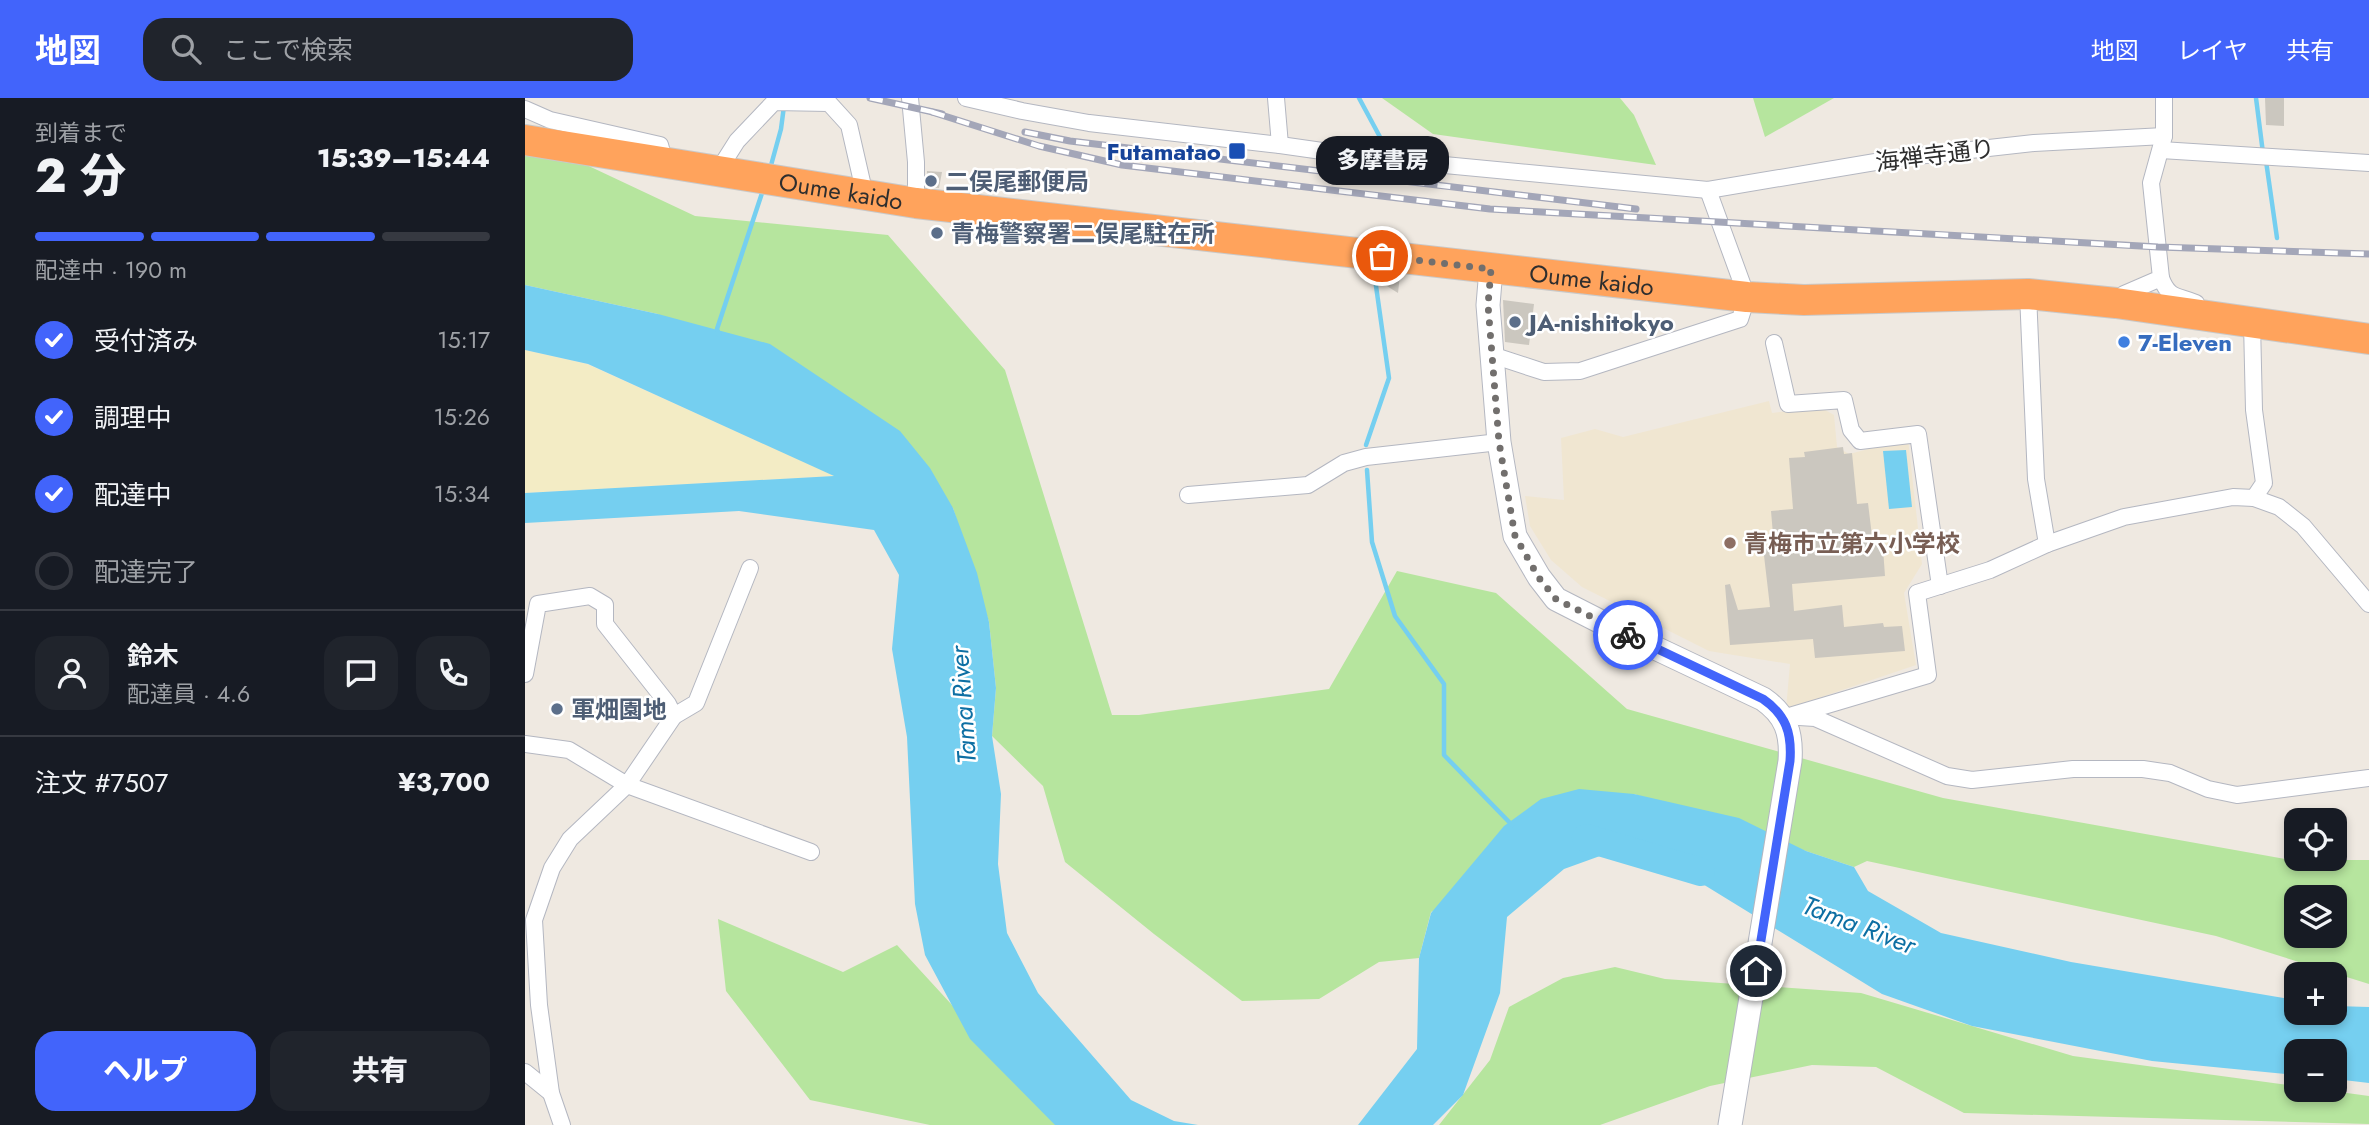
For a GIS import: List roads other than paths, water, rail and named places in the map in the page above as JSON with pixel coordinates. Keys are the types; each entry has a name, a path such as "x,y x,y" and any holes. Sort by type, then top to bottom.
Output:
{"highway":[{"name":"Oume kaido","path":"525,139 916,202 1747,297 1804,300 2028,294 2116,303 2369,339"}],"main road":[{"path":"1491,269 1488,305 1499,442 1515,536 1539,578 1556,599 1748,691 1771,705 1783,718 1790,734 1790,761 1730,1125"}],"street":[{"path":"911,98 916,202"},
{"name":"海禅寺通り","path":"965,98 1089,122 1371,158 1708,190 1899,158 2034,143 2162,143 2253,156 2369,163"},
{"path":"1276,98 1280,145"},
{"path":"2164,98 2162,143 2151,183 2161,278 2172,296 2196,303 2200,315"},
{"path":"723,172 737,141 774,102 829,103 849,125 854,193"},
{"path":"525,109 550,120 660,145 665,163"},
{"path":"1492,355 1544,372 1580,371 1740,319 1747,297 1708,190"},
{"path":"2116,303 2124,294 2161,278"},
{"path":"2028,294 2036,480 2047,544"},
{"path":"2252,323 2254,410 2264,483 2254,498"},
{"path":"1774,343 1788,404 1844,400 1851,430 1860,441 1918,434 1940,586"},
{"path":"1188,495 1308,485 1344,463 1366,457 1499,442"},
{"path":"1783,718 1928,675 1917,593 1990,570 2047,544 2124,517 2233,497 2254,498 2279,507 2303,526 2369,604"},
{"path":"562,1125 551,1093 539,1005 534,920 552,867 570,839 627,785 674,716 696,703 750,568"},
{"path":"525,674 538,604 590,596 605,606 605,624 668,704 674,716"},
{"path":"1783,718 1815,718 1947,776 1972,780 2073,769 2143,769 2169,773 2209,789 2237,795 2369,778"},
{"path":"525,744 569,750 627,785 811,852"},
{"path":"525,1072 551,1093"}],"water":[{"path":"525,285 658,314 770,344 900,431 930,468 953,508 977,573 989,622 996,688 992,736 1001,794 998,864 1007,933 1038,993 1131,1100 1174,1121 1198,1125 1055,1125 970,1039 925,955 915,904 907,737 892,649 899,575 874,530 739,511 525,523 525,493 834,476 588,364 525,350"},
{"path":"1906,450 1912,507 1889,509 1883,451"},
{"path":"1579,789 1634,794 1739,818 1806,851 1854,867 1868,891 1941,933 2071,962 2284,998 2284,1025 2347,1025 2347,1006 2369,1007 2369,1083 2347,1080 2347,1039 2284,1039 2284,1074 2152,1061 1972,1026 1882,994 1636,843 1564,869 1507,917 1500,993 1463,1095 1433,1125 1358,1125 1417,1049 1419,958 1431,913 1504,826 1541,799"}],"waterway":[{"path":"1359,98 1380,137"},
{"path":"2256,98 2263,153"},
{"path":"770,169 784,106"},
{"path":"2266,161 2277,238"},
{"path":"719,335 717,329 763,190"},
{"path":"1366,445 1389,378 1376,270"},
{"path":"1367,470 1372,542 1395,616 1444,684 1444,755 1512,825"},
{"name":"Tama River","path":"1586,838 1701,872"}],"railway":[{"path":"870,98 942,114"},
{"path":"932,112 1039,146 1122,165 1490,209 2158,247 2369,254"},
{"path":"1025,132 1070,141 1636,209"}],"place":[{"name":"Futamatao","path":"1237,151"},
{"name":"二俣尾郵便局","path":"931,181"},
{"name":"青梅警察署二俣尾駐在所","path":"937,233"},
{"name":"多摩書房","path":"1382,256"},
{"name":"JA-nishitokyo","path":"1515,322"},
{"name":"7-Eleven","path":"2124,342"},
{"name":"青梅市立第六小学校","path":"1730,543"},
{"name":"軍畑園地","path":"557,709"}]}
